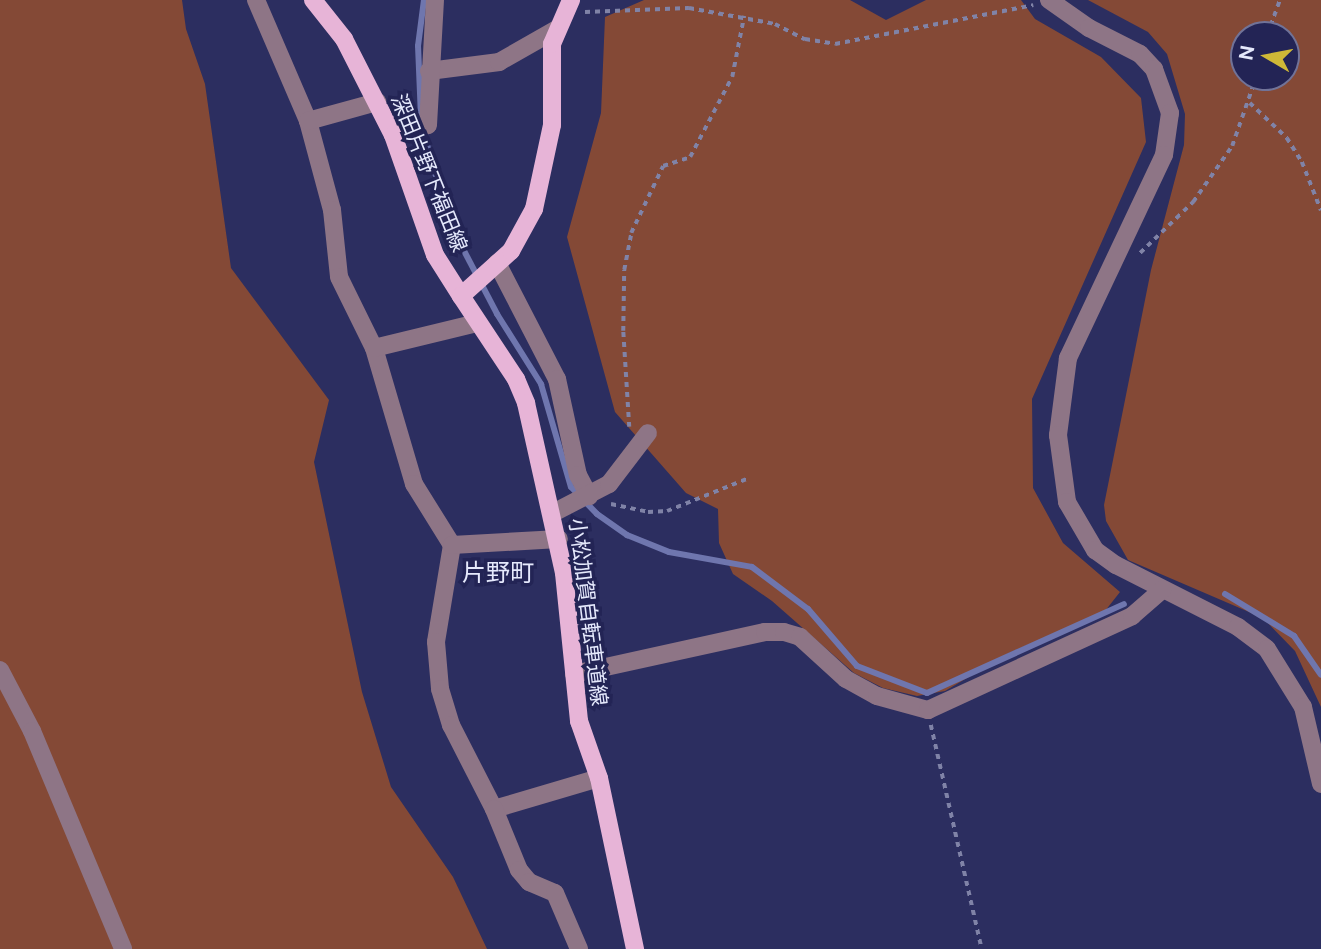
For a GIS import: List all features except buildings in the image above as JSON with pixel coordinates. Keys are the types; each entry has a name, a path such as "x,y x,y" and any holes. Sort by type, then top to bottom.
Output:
{"main road":[{"name":"深田片野下福田線","path":"313,0 344,39 377,102 393,135 435,255 461,296 511,251 525,229 542,181 552,125 550,72 564,15"},
{"name":"小松加賀自転車道線","path":"461,296 516,379 526,403 559,539 579,721 599,778 635,949"}],"street":[{"path":"256,0 309,121 332,211 339,277 374,348 414,484 452,545 436,642 440,689 451,725 494,809 519,870 529,882 555,893 579,949"},
{"path":"393,135 428,125 435,0"},
{"path":"1050,1 1140,54 1154,69 1170,113 1164,155 1068,358 1058,414 1060,465 1067,502 1095,550 1162,590 1238,627 1267,649 1303,707 1321,784"},
{"path":"429,71 499,62 564,15"},
{"path":"309,121 377,102"},
{"path":"497,263 557,379 578,475 589,496"},
{"path":"374,348 477,323"},
{"path":"553,513 609,484 648,433"},
{"path":"452,545 559,539"},
{"path":"574,674 765,632 784,632 800,637 846,679 867,690 928,710 1132,616 1162,590"},
{"path":"0,670 32,731 123,949"},
{"path":"494,809 599,778"}],"path":[{"path":"1272,21 1280,0"},
{"path":"564,15 605,8 689,8 744,16 775,24 805,39 835,44 1050,1"},
{"path":"628,437 623,331 624,271 631,233 663,166 690,157 732,76 744,16"},
{"path":"1134,258 1193,202 1231,146 1253,91"},
{"path":"1250,103 1287,138 1302,162 1321,210"},
{"path":"589,496 648,512 667,511 749,478"},
{"path":"928,710 982,949"}],"shaded area":[{"path":"0,0 182,0 186,29 205,84 231,268 329,400 314,462 362,692 391,787 453,877 487,949 0,949"},
{"path":"644,0 850,0 886,20 926,0 1021,0 1035,19 1101,57 1141,98 1146,142 1032,399 1033,488 1063,543 1120,592 1105,611 1009,653 945,691 917,696 883,688 854,673 772,601 733,574 719,543 718,509 686,493 615,412 567,237 601,113 605,17"},
{"path":"1088,0 1321,0 1321,707 1295,651 1263,618 1128,560 1106,521 1104,505 1151,270 1184,145 1185,114 1167,54 1148,32"}],"waterway":[{"path":"421,117 418,46 424,0"},
{"path":"422,127 449,222 497,314 541,384 571,487 597,514 627,535 669,552 752,567 808,609 857,666 927,693 1124,604"},
{"path":"1225,594 1294,636 1321,675"}],"district":[{"name":"片野町","path":"498,573"}]}
